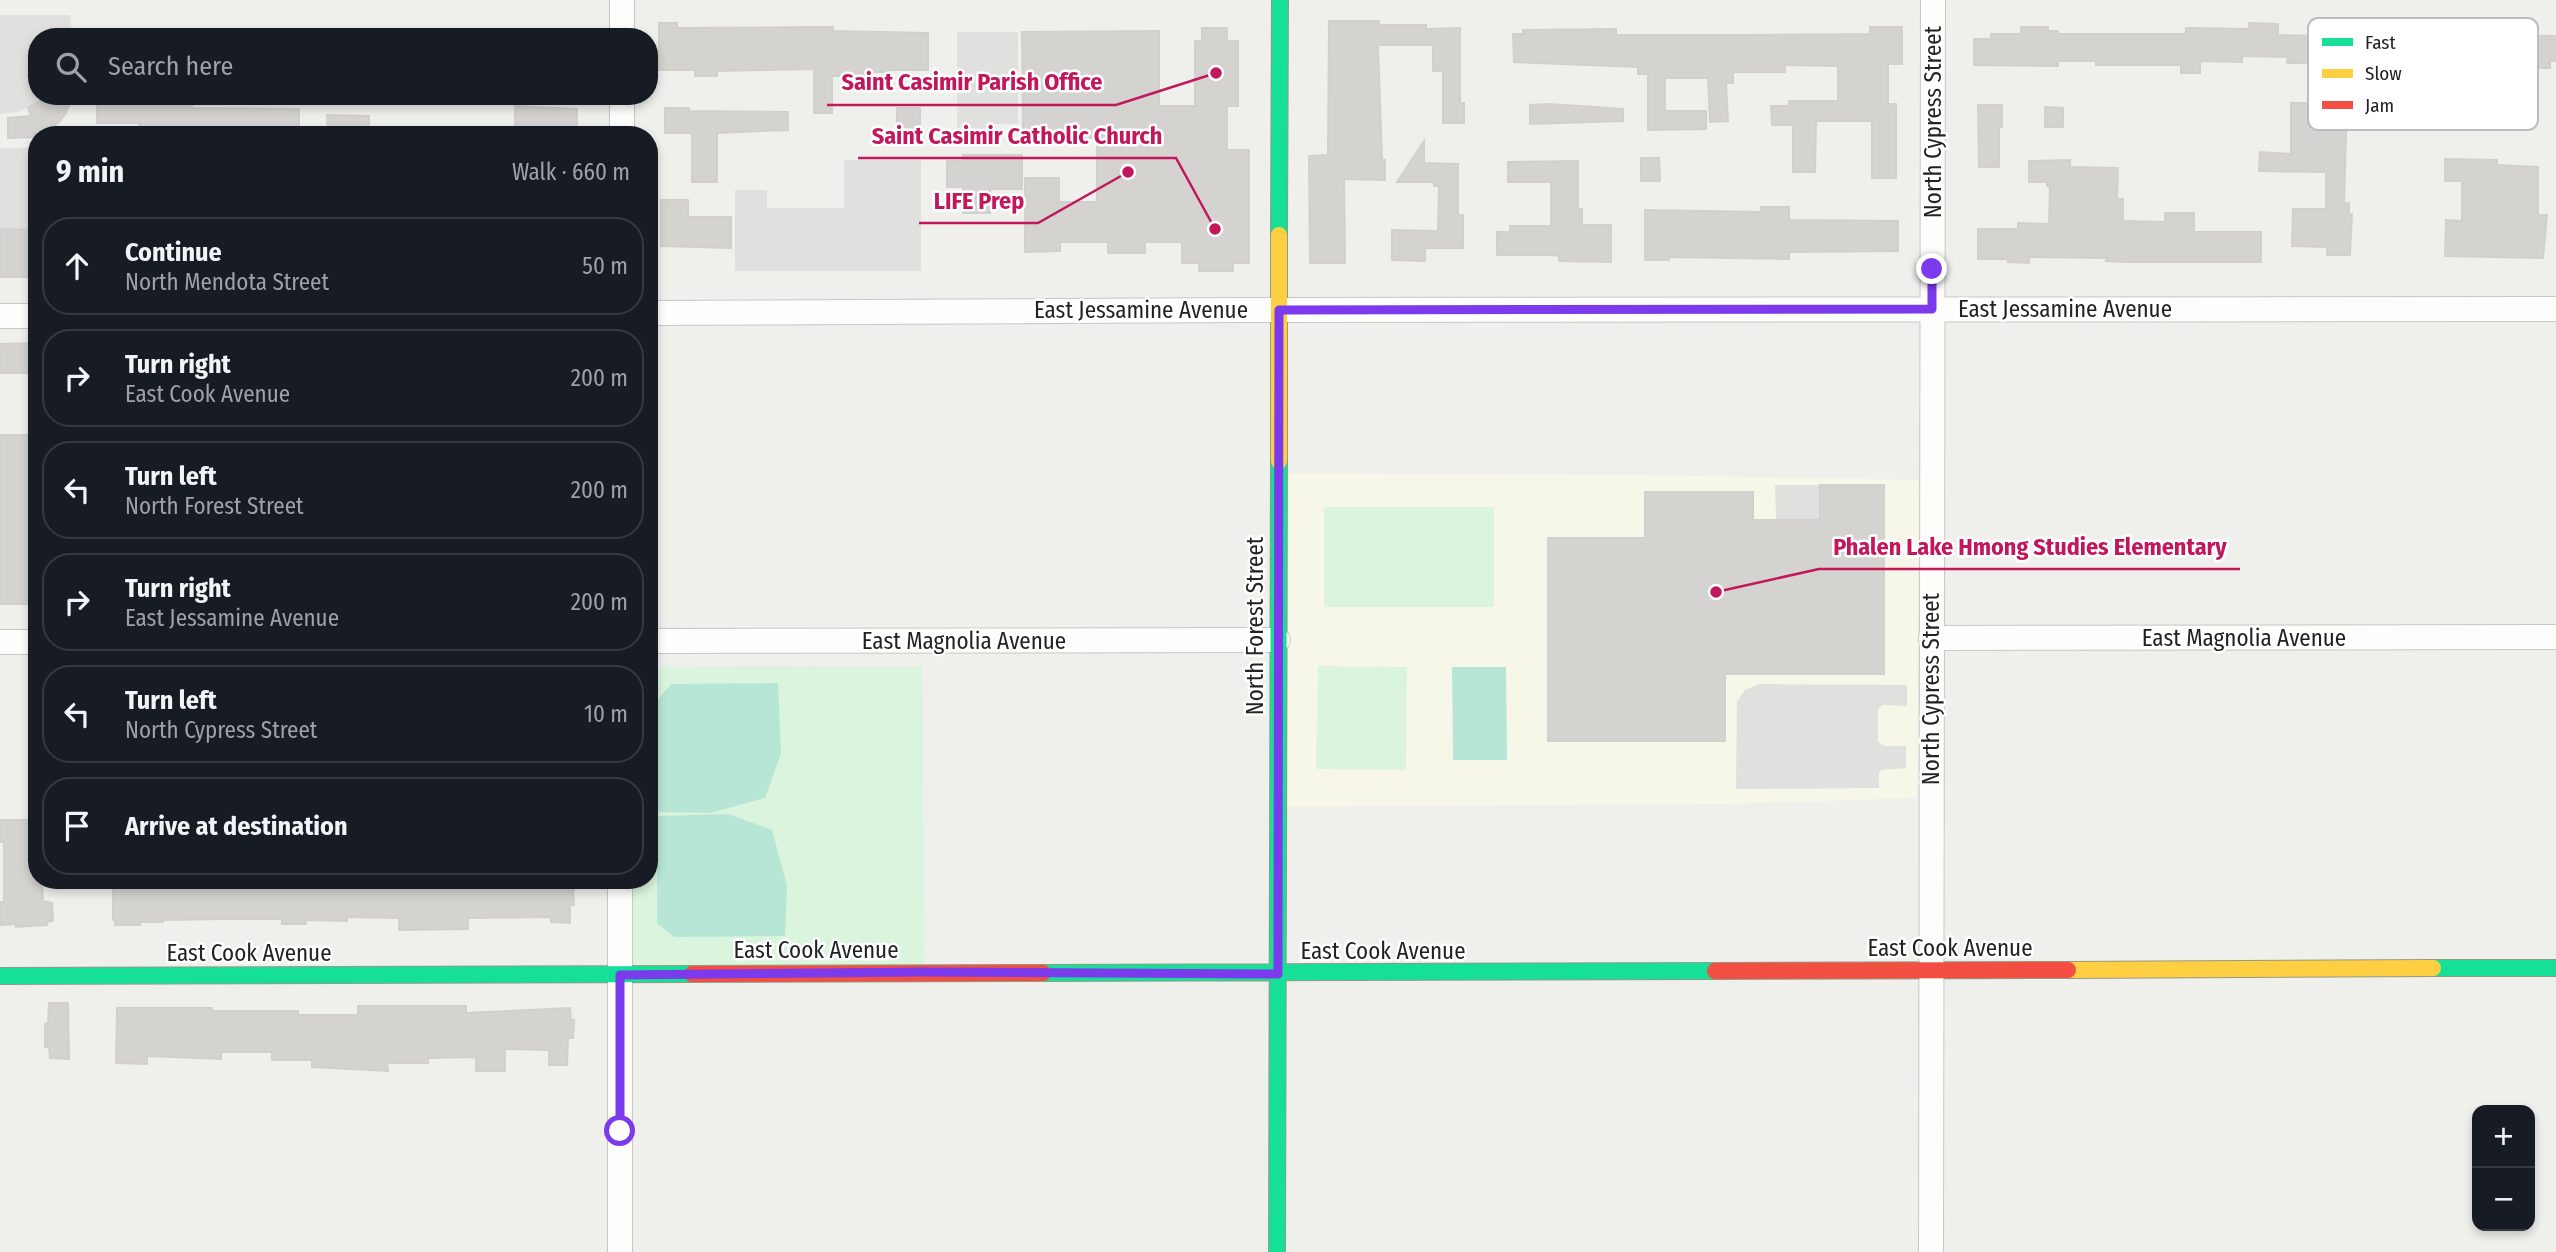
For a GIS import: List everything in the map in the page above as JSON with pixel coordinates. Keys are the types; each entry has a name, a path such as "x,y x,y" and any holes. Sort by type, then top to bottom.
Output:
{"street":[{"path":"622,0 622,28"},
{"name":"North Forest Street","path":"1277,1252 1280,0"},
{"name":"North Cypress Street","path":"1931,1252 1933,0"},
{"path":"622,105 622,126"},
{"name":"East Jessamine Avenue","path":"658,313 2556,309"},
{"path":"0,316 28,316"},
{"name":"East Magnolia Avenue","path":"1931,638 2556,637"},
{"name":"East Magnolia Avenue","path":"658,641 1278,640"},
{"path":"0,642 28,642"},
{"path":"620,889 620,1252"},
{"name":"East Cook Avenue","path":"0,976 2556,968"}],"shaded area":[{"path":"0,15 70,15 72,28 28,28 28,105 33,105 18,112 0,114"},
{"path":"957,32 1018,32 1018,124 994,124 994,130 957,130"},
{"path":"0,148 28,148 28,229 0,229"},
{"path":"844,160 921,160 921,271 735,271 735,190 767,190 767,208 844,208"},
{"path":"1278,473 1919,480 1917,798 1727,804 1278,807"},
{"path":"1775,485 1820,485 1820,520 1776,520"},
{"path":"1759,684 1907,685 1907,706 1883,705 1878,709 1878,742 1885,746 1906,746 1906,768 1881,770 1879,788 1736,789 1737,701 1745,690"}],"green space":[{"path":"1324,507 1494,507 1494,607 1324,607"},
{"path":"922,666 924,972 620,975 621,889 658,889 658,667"},
{"path":"1318,666 1407,667 1406,770 1316,769"},
{"path":"1452,667 1506,667 1507,760 1453,760"},
{"path":"778,683 781,754 765,798 710,813 658,812 658,700 671,684"},
{"path":"728,814 772,830 787,885 785,936 674,937 657,923 658,816"}],"building":[{"path":"1329,21 1379,21 1379,25 1426,25 1426,29 1460,28 1460,103 1464,103 1464,123 1443,123 1443,71 1433,71 1433,45 1378,45 1385,180 1344,179 1345,263 1310,263 1309,156 1328,155"},
{"path":"659,23 677,23 677,28 833,27 833,31 928,33 928,70 891,70 868,72 868,76 832,76 832,113 814,113 814,69 717,71 717,76 695,76 695,70 659,70"},
{"path":"2249,23 2278,24 2278,35 2308,36 2308,63 2287,63 2288,57 2242,56 2242,62 2200,61 2200,73 2181,73 2181,65 2096,65 2096,61 2058,61 2058,66 1974,65 1974,39 1991,39 1991,34 2021,34 2021,27 2048,27 2048,31 2058,31 2058,34 2186,34 2186,28 2249,29"},
{"path":"1870,27 1902,27 1902,64 1888,64 1888,104 1896,104 1896,178 1872,178 1872,121 1816,121 1815,172 1793,172 1793,125 1772,125 1771,106 1789,106 1789,101 1838,101 1838,66 1785,65 1785,72 1733,72 1733,83 1726,83 1728,121 1710,122 1708,78 1665,78 1665,111 1706,111 1706,129 1648,130 1648,74 1638,74 1638,67 1514,62 1513,34 1523,34 1523,30 1616,29 1616,35 1870,34"},
{"path":"1202,28 1227,28 1227,41 1238,41 1238,106 1227,106 1227,150 1249,150 1249,263 1233,263 1233,271 1199,271 1199,263 1182,263 1182,242 1145,242 1145,253 1108,253 1108,242 1060,242 1060,251 1025,252 1025,178 1059,178 1059,202 1097,202 1097,138 1023,138 1022,32 1159,31 1159,106 1195,106 1195,41 1202,41"},
{"path":"2538,36 2556,36 2556,61 2550,61 2550,68 2538,68"},
{"path":"2291,103 2308,103 2308,130 2346,130 2344,203 2349,203 2349,214 2352,214 2350,255 2327,255 2327,247 2292,246 2293,209 2326,209 2326,172 2259,171 2260,152 2291,154"},
{"path":"34,105 69,105 66,113 53,126 28,126 28,137 8,138 8,118 31,116 28,108"},
{"path":"97,105 299,109 299,126 139,126 139,123 97,123"},
{"path":"1530,105 1623,109 1623,121 1530,124"},
{"path":"1978,105 2002,105 1999,167 1979,167"},
{"path":"515,106 577,109 577,126 515,126"},
{"path":"2045,107 2063,108 2063,127 2045,127"},
{"path":"665,108 689,108 689,111 788,112 788,130 717,133 717,182 692,182 692,133 665,133"},
{"path":"897,108 920,108 920,131 897,131"},
{"path":"327,115 369,116 369,126 328,126"},
{"path":"1424,141 1424,163 1458,164 1458,215 1463,215 1463,248 1425,248 1425,261 1392,260 1392,230 1438,231 1439,186 1434,186 1434,182 1397,182"},
{"path":"963,155 1022,155 1022,189 990,189 990,213 963,213 963,187 947,187 947,161 963,161"},
{"path":"1641,158 1659,158 1660,181 1641,181"},
{"path":"2445,159 2497,160 2497,165 2538,167 2538,215 2547,215 2543,258 2445,256 2446,220 2462,221 2462,181 2445,181"},
{"path":"2070,160 2070,167 2118,168 2117,199 2123,199 2123,221 2165,222 2165,213 2194,213 2194,232 2261,232 2261,262 2127,262 2106,261 2107,258 2029,257 2029,263 2008,262 2008,259 1978,259 1978,229 2018,229 2018,223 2049,224 2050,186 2047,186 2047,182 2029,182 2029,161"},
{"path":"1578,161 1578,209 1582,209 1582,225 1611,225 1611,262 1559,261 1559,256 1551,255 1497,255 1497,232 1510,232 1510,226 1551,226 1551,182 1508,182 1508,162"},
{"path":"661,200 688,200 688,217 731,217 731,248 661,246"},
{"path":"1761,207 1789,207 1789,220 1898,221 1898,251 1789,252 1789,259 1669,257 1669,260 1645,260 1645,210 1761,212"},
{"path":"0,229 28,230 28,277 0,277"},
{"path":"28,343 28,373 0,373 0,344"},
{"path":"0,435 28,435 28,604 0,604"},
{"path":"1820,485 1884,485 1884,674 1725,674 1725,741 1548,741 1548,538 1645,538 1645,492 1753,492 1753,520 1820,520"},
{"path":"0,820 28,820 28,889 42,889 43,901 52,903 53,921 47,922 47,925 0,925 0,902 4,902 4,842 0,842"},
{"path":"113,889 573,889 574,905 570,905 570,923 551,922 551,917 468,918 468,929 399,930 399,918 347,917 347,921 305,920 306,924 282,924 282,919 222,919 163,920 140,922 140,925 115,925"},
{"path":"49,1003 68,1003 69,1059 50,1058 49,1047 45,1047"},
{"path":"358,1006 466,1006 466,1013 570,1008 571,1020 574,1020 573,1038 568,1038 567,1065 549,1065 549,1050 505,1049 505,1071 476,1071 476,1057 428,1058 428,1063 387,1063 388,1071 312,1067 312,1060 272,1060 272,1052 221,1052 221,1059 147,1056 147,1064 116,1063 117,1008 212,1008 212,1011 298,1011 298,1015 358,1015"}],"traffic: fast":[{"path":"1279,235 1280,0"},
{"path":"1277,1252 1279,461"},
{"path":"2433,968 2556,968"},
{"path":"1043,973 1715,971"},
{"path":"0,976 692,974"}],"traffic: slow":[{"path":"1279,235 1279,461"},
{"path":"2068,970 2433,968"}],"traffic: jam":[{"path":"1715,971 2068,970"},
{"path":"692,974 1043,973"}],"place":[{"name":"Saint Casimir Parish Office","path":"1216,73"},
{"name":"LIFE Prep","path":"1128,172"},
{"name":"Saint Casimir Catholic Church","path":"1215,229"},
{"name":"Phalen Lake Hmong Studies Elementary","path":"1716,592"}],"route":[{"path":"620,1131 620,975 924,972 1278,974 1279,310 1932,309 1932,269"}]}
